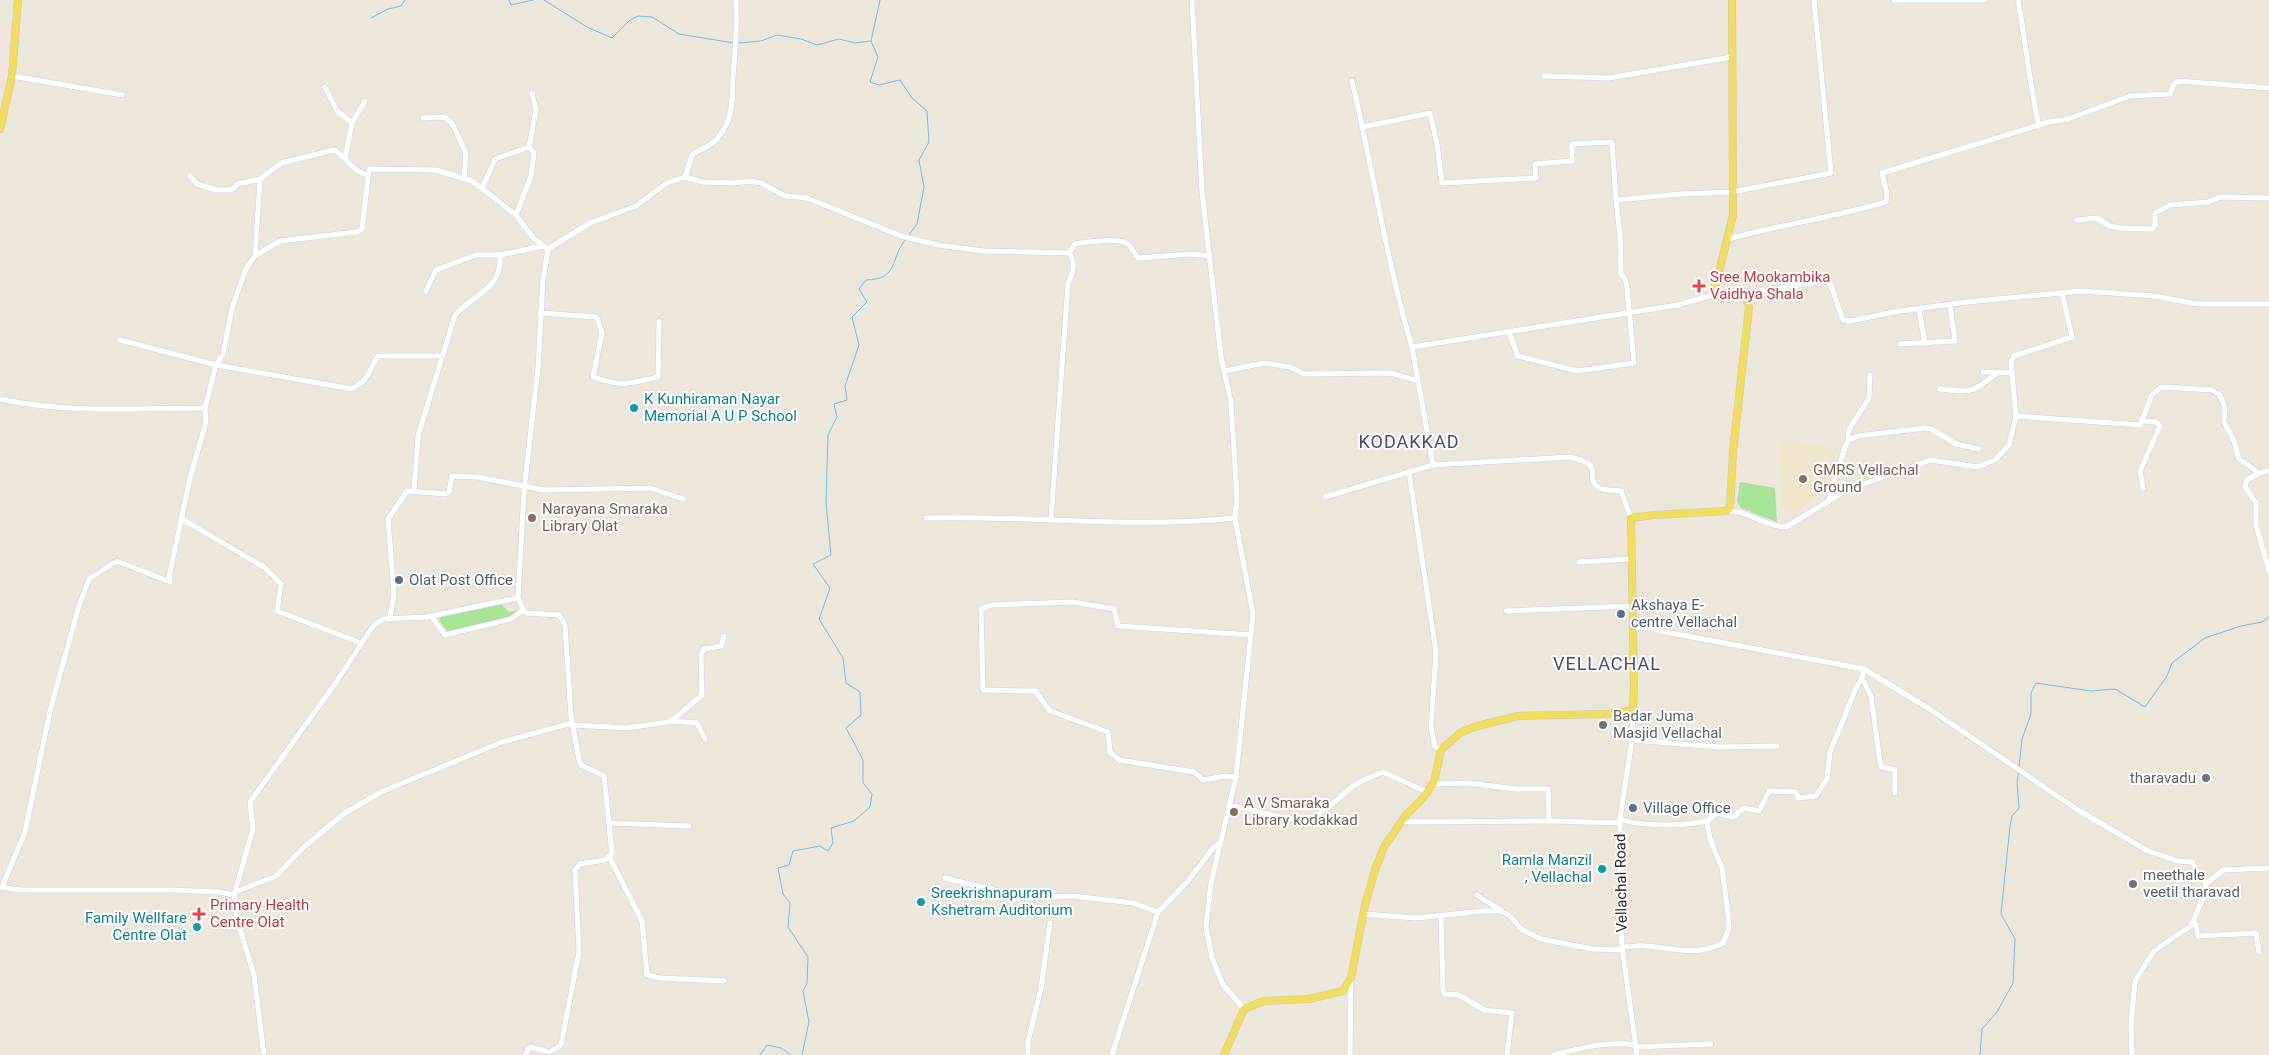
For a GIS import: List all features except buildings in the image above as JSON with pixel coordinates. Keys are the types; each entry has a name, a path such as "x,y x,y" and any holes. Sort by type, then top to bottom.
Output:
{"main road":[{"path":"0,129 12,76 18,0"},
{"path":"1224,1055 1244,1009 1264,1001 1328,997 1343,992 1351,978 1364,914 1384,847 1401,822 1433,784 1440,764 1441,750 1460,733 1477,726 1518,716 1607,714 1633,710 1631,518 1654,514 1726,511 1730,508 1733,487 1733,452 1748,307 1745,297 1740,294 1716,294 1716,280 1733,215 1732,0"}],"street":[{"path":"685,177 692,155 710,147 722,134 730,120 737,39 736,0"},
{"path":"1192,0 1202,192 1221,357 1234,428 1236,518 1253,614 1236,777 1211,883 1206,926 1212,958 1223,985 1244,1009"},
{"path":"1616,200 1681,194 1732,192 1832,173 1814,0"},
{"path":"1894,0 1984,0"},
{"path":"2018,0 2027,48 2031,94 2039,126"},
{"path":"1544,76 1609,78 1732,57"},
{"path":"12,76 123,95"},
{"path":"1352,81 1396,292 1412,346 1432,465"},
{"path":"1728,239 1782,225 1824,219 1886,202 1887,194 1882,173 2068,119 2130,96 2170,94 2174,84 2178,81 2269,88"},
{"path":"325,87 337,111 352,123"},
{"path":"529,147 536,110 532,92"},
{"path":"345,158 352,123 365,101"},
{"path":"1363,127 1430,114 1437,144 1442,183 1536,178 1534,164 1572,161 1572,144 1612,142 1620,235 1621,274 1625,279 1630,312 1634,363 1576,371 1543,363 1518,356 1509,332"},
{"path":"423,118 444,117 452,123 466,153 464,178"},
{"path":"482,188 495,159 529,147"},
{"path":"516,215 531,176 534,153 529,147"},
{"path":"190,176 197,184 216,190 230,190 238,184 260,179 281,163 334,150 345,158 357,172 368,175"},
{"path":"546,247 533,238 516,215 472,180 436,170 369,169 362,229 358,232 280,241 255,256 246,269 232,308 223,354 216,365 205,408 206,422 190,478 169,577 170,582 117,561 89,579 67,642 26,832 1,887 19,890 173,890 235,893 276,876 305,846 345,814 381,792 502,742 573,724 627,728 668,722 697,723 705,739"},
{"path":"426,291 436,270 476,255 500,254 546,247 590,223 636,206 667,183 685,177 702,182 733,183 752,181 761,183 785,196 807,198 910,238 966,250 1069,253 1073,258 1073,266 1068,283 1051,519"},
{"path":"255,256 260,179"},
{"path":"2077,220 2097,218 2119,228 2152,229 2155,225 2156,213 2170,206 2208,202 2220,197 2269,198"},
{"path":"1069,253 1075,244 1109,241 1125,242 1132,248 1138,258 1191,254 1210,256"},
{"path":"546,247 540,313 538,368 524,486 518,598 523,610 530,615 552,614 562,617 565,625 573,724 580,763 604,776 612,854 610,858 642,921 647,975 660,978 724,981"},
{"path":"414,492 418,436 456,315 464,305 489,289 501,268 500,254"},
{"path":"1745,297 1752,292 1826,280 1831,285 1843,320 1851,321 1918,309 2082,291 2155,296 2196,304 2269,304"},
{"path":"1726,511 1735,511 1777,527 1786,527 1847,490 1931,460 1977,467 1995,460 2009,445 2016,416 2011,362 2014,356 2072,337 2062,292"},
{"path":"1412,346 1678,305 1716,294"},
{"path":"1900,344 1955,341 1950,305"},
{"path":"1918,309 1925,344"},
{"path":"540,313 597,317 602,333 594,377 614,384 627,384 658,377 659,321"},
{"path":"120,340 216,365 352,389 364,380 378,356 443,356"},
{"path":"1225,371 1264,363 1290,367 1304,374 1391,373 1418,381"},
{"path":"1983,372 2012,373"},
{"path":"1940,388 1966,392 1979,386 1997,373"},
{"path":"1828,502 1849,440 1850,428 1869,398 1870,375"},
{"path":"2016,416 2140,425 2152,395 2162,388 2212,390 2220,395 2225,409 2224,422 2234,441 2239,459 2259,473"},
{"path":"0,399 31,406 69,409 205,408"},
{"path":"2143,421 2156,422 2160,426 2140,471 2143,488"},
{"path":"1849,440 1866,433 1925,428 1932,429 1956,444 1979,449"},
{"path":"1325,497 1432,465 1570,457 1587,461 1592,468 1593,482 1596,486 1604,490 1621,491 1631,518"},
{"path":"2269,471 2259,473 2247,480 2245,487 2256,503 2256,525 2269,571"},
{"path":"1409,472 1436,652 1431,726 1435,747 1441,750"},
{"path":"390,619 394,593 388,519 407,491 446,494 449,492 452,476 456,476 477,477 544,490 650,488 683,498"},
{"path":"926,518 967,516 1115,522 1204,521 1236,518"},
{"path":"182,519 264,567 281,584 277,611 361,643"},
{"path":"1579,562 1630,559"},
{"path":"264,1055 254,975 237,919 235,893 253,829 250,802 332,688 373,626 383,619 431,616 518,598"},
{"path":"1236,777 1225,776 1203,780 1194,772 1119,760 1110,752 1108,732 1050,711 1035,691 982,690 981,610 991,605 1090,603 1114,609 1118,626 1251,635"},
{"path":"1506,611 1632,606"},
{"path":"431,616 445,635 511,619 523,610"},
{"path":"1632,627 1652,628 1864,669 1928,708 2078,810 2148,851 2178,861 2192,862 2206,884"},
{"path":"668,722 702,695 701,654 704,649 722,646 724,636"},
{"path":"1401,822 1620,821 1648,824 1707,821 1717,813 1734,817 1744,808 1759,811 1769,791 1796,792 1798,798 1816,796 1827,779 1830,752 1849,704 1862,678 1864,669"},
{"path":"1862,678 1871,696 1880,762 1882,767 1895,770 1896,793"},
{"name":"Vellachal Road","path":"1633,710 1632,740 1620,821 1622,949 1637,1055"},
{"path":"1632,740 1719,746 1777,746"},
{"path":"1228,806 1245,807 1289,818 1307,818 1323,810 1358,783 1382,772 1427,792"},
{"path":"1433,784 1468,783 1508,788 1548,789 1549,819 1551,821"},
{"path":"1477,895 1502,911 1521,929 1541,939 1592,949 1622,949 1644,945 1685,952 1712,948 1723,943 1729,928 1722,868 1710,839 1707,821"},
{"path":"609,823 689,826"},
{"path":"1112,1055 1158,912 1188,881 1213,848 1221,842"},
{"path":"524,1055 530,1047 550,1052 561,1045 579,952 575,870 580,864 610,858"},
{"path":"2132,1055 2131,1024 2134,981 2154,951 2193,922 2206,884 2223,870 2269,868"},
{"path":"945,878 1027,898 1072,896 1133,903 1158,912"},
{"path":"1364,914 1396,918 1441,917 1484,911 1502,911"},
{"path":"1441,917 1443,991 1445,994 1459,995 1484,1010 1512,1013 1507,1055"},
{"path":"211,919 237,919"},
{"path":"2193,922 2196,925 2198,936 2256,933 2259,952"},
{"path":"1028,1055 1028,1042 1041,988 1050,923"},
{"path":"1350,1055 1351,978"},
{"path":"1554,1055 1563,1050 1578,1048 1711,1044"}],"shaded area":[{"name":"GMRS Vellachal Ground","path":"1779,440 1821,446 1829,452 1839,447 1831,467 1832,472 1827,475 1824,486 1808,503 1792,512 1783,507 1782,503"}],"green space":[{"path":"1740,482 1775,488 1777,522 1741,508 1737,501"},
{"path":"501,604 509,612 519,610 510,617 448,632 439,620 441,617"}],"waterway":[{"path":"371,18 388,9 401,6 405,0"},
{"path":"509,0 511,5 533,0"},
{"path":"544,0 587,27 612,38 630,20 638,16 652,17 679,34 734,43"},
{"path":"880,0 871,41 878,57 870,82 879,85 900,80 912,98 927,111 929,142 919,160 924,187 917,224 908,236"},
{"path":"738,43 761,41 777,35 801,39 817,45 839,39 855,43 871,41"},
{"path":"802,1055 809,1022 803,991 807,983 808,957 788,927 790,903 783,894 778,868 789,865 793,851 820,846 828,851 833,843 831,828 854,821 870,807 872,794 863,783 863,760 846,728 861,715 860,692 846,683 843,658 819,619 830,588 813,564 831,555 826,502 828,435 837,417 834,404 847,400 845,386 859,345 852,317 867,302 859,289 866,280 877,279 889,272 906,239"},
{"path":"2019,767 2022,739 2031,714 2031,693 2036,683 2091,691 2115,689 2145,707 2167,676 2172,663 2205,638 2241,626 2262,622 2269,617"},
{"path":"1980,1055 1982,1029 1997,1012 2013,983 2015,939 2001,914 2010,826 2012,816 2019,808 2017,782 2019,771"},
{"path":"760,1055 767,1045 781,1048 791,1055"}],"place":[{"name":"Sree Mookambika Vaidhya Shala","path":"1699,286"},
{"name":"K Kunhiraman Nayar Memorial A U P School","path":"634,408"},
{"name":"GMRS Vellachal Ground","path":"1803,479"},
{"name":"Narayana Smaraka Library Olat","path":"532,518"},
{"name":"Olat Post Office","path":"399,580"},
{"name":"Akshaya E- centre Vellachal","path":"1621,614"},
{"name":"Badar Juma Masjid Vellachal","path":"1603,725"},
{"name":"tharavadu","path":"2206,778"},
{"name":"Village Office","path":"1633,808"},
{"name":"A V Smaraka Library kodakkad","path":"1234,812"},
{"name":"Ramla Manzil , Vellachal","path":"1602,869"},
{"name":"meethale veetil tharavad","path":"2133,884"},
{"name":"Sreekrishnapuram Kshetram Auditorium","path":"921,902"},
{"name":"Primary Health Centre Olat","path":"199,914"},
{"name":"Family Wellfare Centre Olat","path":"197,927"}],"district":[{"name":"KODAKKAD","path":"1409,441"},
{"name":"VELLACHAL","path":"1607,663"}]}
